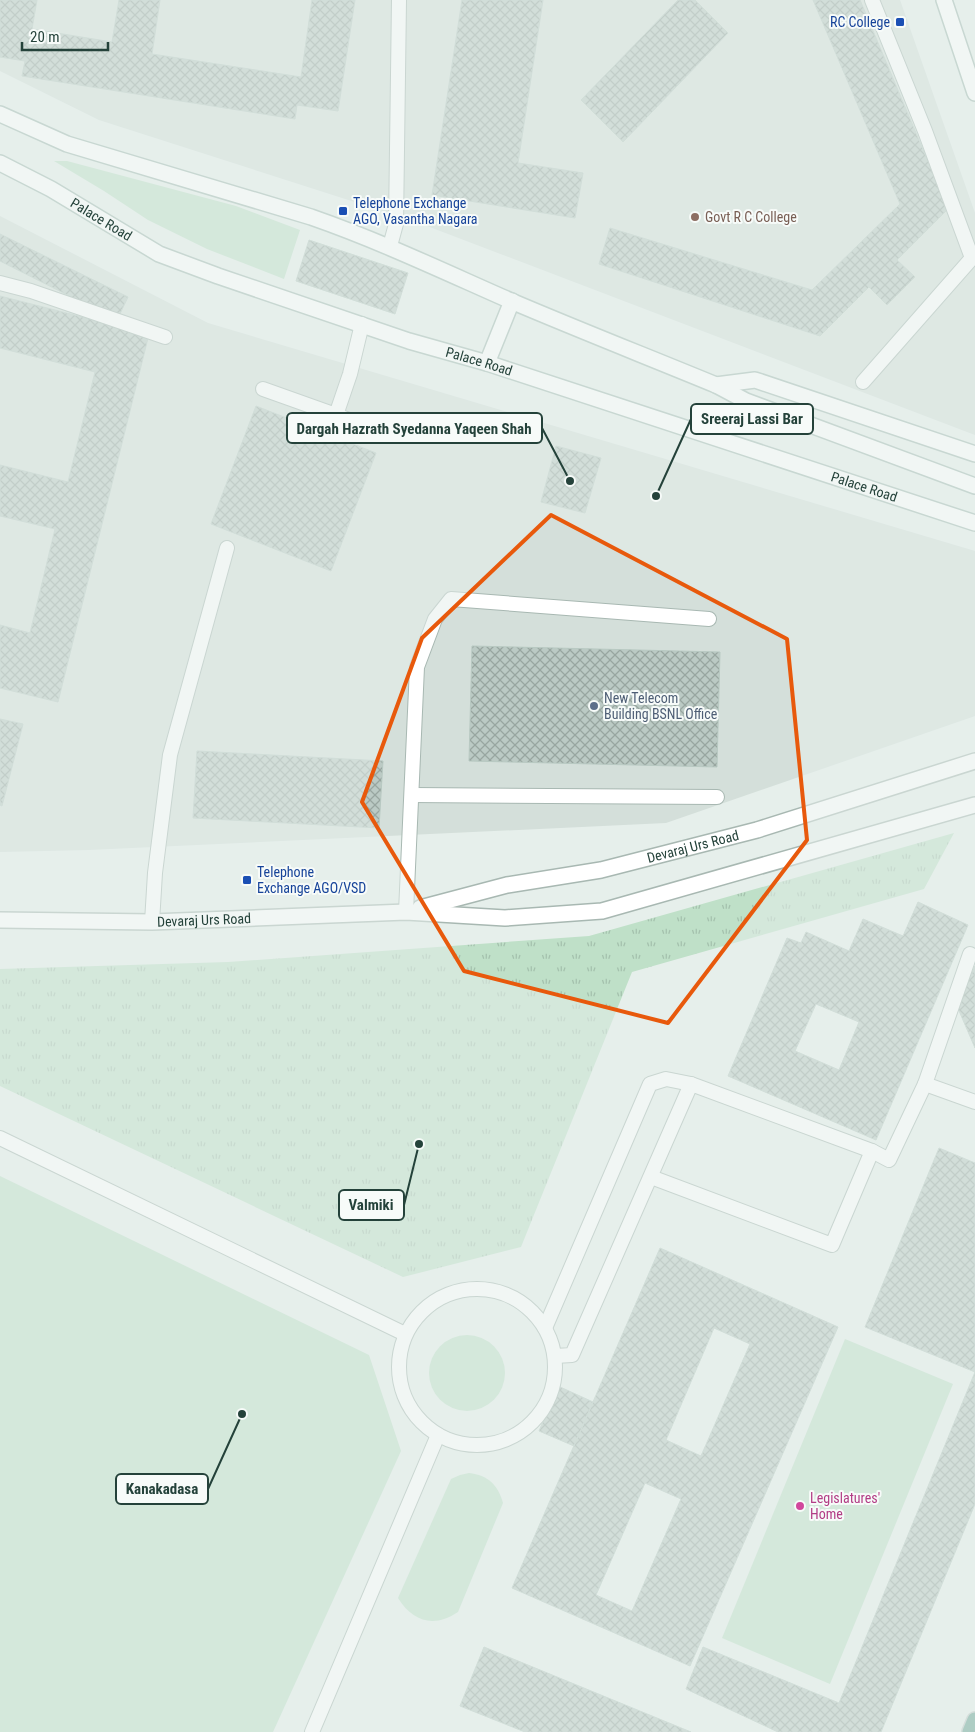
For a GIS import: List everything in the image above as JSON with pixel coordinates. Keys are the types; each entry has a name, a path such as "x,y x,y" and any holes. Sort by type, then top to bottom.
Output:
{"main road":[{"path":"944,0 975,93"},
{"path":"0,114 67,144 311,216 390,246 512,301 716,385 746,401 975,486"},
{"name":"Palace Road","path":"0,163 51,188 159,254 218,276 409,341 486,363 975,522"},
{"path":"486,363 512,301"},
{"path":"716,385 755,380 975,454"},
{"name":"Devaraj Urs Road","path":"406,912 507,884 601,870 757,830 975,761"},
{"name":"Devaraj Urs Road","path":"0,920 152,922 406,912 505,918 602,912 975,805"},
{"path":"970,1732 975,1720"}],"lane":[{"path":"390,246 396,224 399,0"},
{"path":"863,382 972,258 925,131 872,0"},
{"path":"0,283 31,291 165,336"},
{"path":"336,415 350,374 362,324"},
{"path":"263,389 380,432"},
{"path":"152,922 170,755 227,548"},
{"path":"406,912 417,667 435,619 451,599 709,619"},
{"path":"412,795 717,797"},
{"path":"545,1328 650,1084 666,1079 691,1084 889,1160 925,1084 970,954"},
{"path":"555,1356 572,1355 691,1084"},
{"path":"925,1084 975,1102"},
{"path":"0,1138 405,1334"},
{"path":"651,1177 832,1245 872,1152"},
{"path":"480,1288 502,1292 523,1303 538,1317 545,1328 555,1356 554,1381 546,1405 530,1425 510,1438 486,1445 461,1444 438,1435 420,1421 406,1401 399,1379 399,1356 405,1334 418,1314 435,1299 456,1290 480,1288"},
{"path":"312,1732 438,1435"}],"highlighted area":[{"path":"551,515 787,639 807,840 668,1023 464,971 362,802 422,638"}],"shaded area":[{"name":"Govt R C College","path":"0,0 900,0 975,213 975,435 414,221 99,120 0,71"},
{"path":"0,216 208,323 975,551 975,716 666,823 88,850 0,852"}],"green space":[{"path":"54,161 67,161 236,206 300,230 284,279 207,249 148,220"},
{"path":"954,833 924,889 632,972 521,1247 403,1277 0,1086 0,969 228,962 589,936"},
{"path":"0,1176 369,1355 401,1451 273,1732 0,1732"},
{"path":"467,1335 482,1338 494,1346 502,1358 505,1373 502,1388 494,1400 482,1408 467,1411 452,1408 440,1400 432,1388 429,1373 432,1358 440,1346 452,1338"},
{"path":"845,1339 953,1384 830,1684 722,1638"},
{"path":"469,1473 482,1476 491,1482 498,1491 503,1503 458,1612 441,1620 425,1620 410,1613 398,1598 451,1479"}],"building":[{"path":"0,0 37,0 32,29 112,42 119,0 160,0 152,54 301,77 312,0 355,0 338,111 297,105 295,119 22,76 25,61 0,57"},
{"path":"462,0 543,0 518,163 583,173 575,218 432,195"},
{"path":"678,0 695,0 728,33 623,142 581,100"},
{"path":"813,0 860,0 948,209 897,260 915,277 887,305 869,287 820,336 599,264 610,228 812,290 900,204"},
{"path":"0,234 128,297 117,320 0,261"},
{"path":"309,240 408,273 395,314 296,281"},
{"path":"0,296 149,334 58,702 0,688 0,625 30,633 55,529 0,516 0,465 68,482 95,372 0,348"},
{"path":"256,406 376,453 331,571 211,524"},
{"path":"556,446 601,458 585,513 541,502"},
{"name":"New Telecom Building BSNL Office","path":"472,646 720,652 717,767 469,761"},
{"path":"0,719 23,724 2,806 0,805"},
{"path":"197,751 383,761 379,828 193,818"},
{"path":"918,902 968,925 876,1140 728,1076 787,938 801,943 806,932 849,951 863,919 903,936","holes":["816,1004 859,1022 839,1070 795,1051"]},
{"path":"975,966 975,1048 957,1006"},
{"path":"939,1148 975,1163 975,1372 865,1327"},
{"path":"660,1248 838,1327 690,1666 512,1588","holes":["714,1328 750,1344 701,1456 666,1440","645,1483 681,1499 632,1611 596,1595"]},
{"path":"975,1372 975,1504 881,1732 778,1732 686,1689 703,1647 839,1703"},
{"path":"558,1386 593,1402 574,1446 539,1431"},
{"path":"484,1647 691,1732 525,1732 460,1706"}],"place":[{"name":"RC College","path":"900,22"},
{"name":"Telephone Exchange AGO, Vasantha Nagara","path":"343,211"},
{"name":"Govt R C College","path":"695,217"},
{"name":"Dargah Hazrath Syedanna Yaqeen Shah","path":"570,481"},
{"name":"Sreeraj Lassi Bar","path":"656,496"},
{"name":"New Telecom Building BSNL Office","path":"594,706"},
{"name":"Telephone Exchange AGO/VSD","path":"247,880"},
{"name":"Valmiki","path":"419,1144"},
{"name":"Kanakadasa","path":"242,1414"},
{"name":"Legislatures' Home","path":"800,1506"}]}
